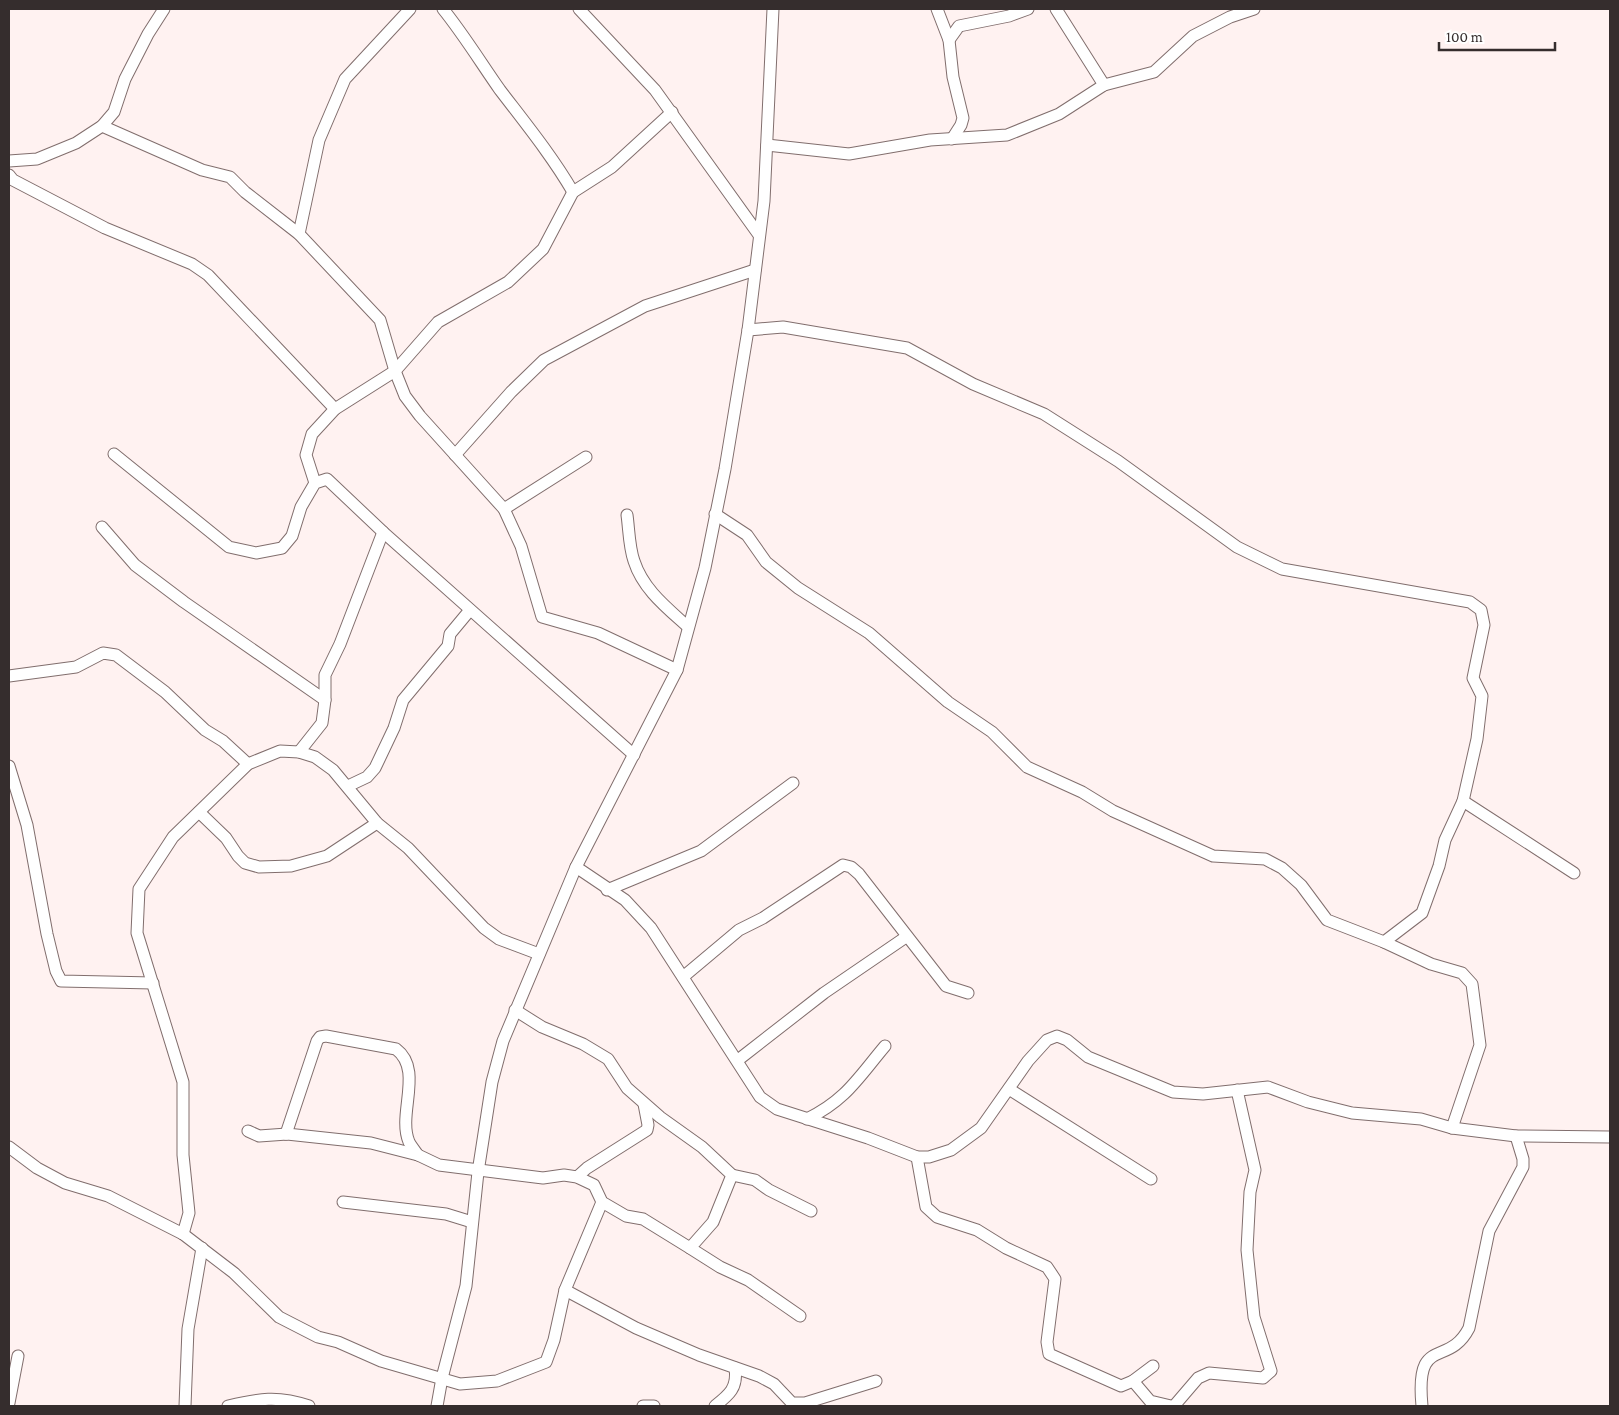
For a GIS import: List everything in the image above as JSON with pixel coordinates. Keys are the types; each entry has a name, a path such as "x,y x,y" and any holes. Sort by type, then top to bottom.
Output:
{"street":[{"path":"9,161 37,159 76,143 102,126 114,112 125,79 148,34 164,9"},
{"path":"299,234 318,140 345,79 410,9"},
{"path":"444,9 464,34 499,88 547,150 573,192"},
{"path":"578,9 655,90 759,235"},
{"path":"438,1406 442,1378 466,1286 478,1172 492,1082 503,1041 576,867 677,670 687,626 705,568 714,514 725,469 748,330 767,145 773,9"},
{"path":"937,9 949,40 953,77 963,118 961,125 952,138"},
{"path":"949,40 959,26 1009,16 1028,9"},
{"path":"1056,9 1104,85"},
{"path":"767,145 849,154 930,140 1006,135 1059,114 1104,85 1154,72 1193,36 1230,17 1254,9"},
{"path":"315,483 306,455 312,434 335,410 395,371 438,322 508,282 543,249 573,192 612,168 672,112"},
{"path":"102,126 202,170 230,177 245,192 299,234 380,320 395,371 405,396 504,509 521,546 542,617 549,621 598,634 677,670"},
{"path":"9,175 13,180 104,228 192,264 200,270 335,410"},
{"path":"455,455 511,392 544,360 645,306 755,270"},
{"path":"748,330 784,327 907,348 973,384 1044,414 1118,461 1237,547 1282,569 1470,602 1481,610 1484,625 1474,678 1482,696 1477,739 1463,801 1444,840 1439,866 1422,913 1384,942"},
{"path":"114,454 229,547 256,553 282,548 292,536 301,506 315,483 327,480 634,755"},
{"path":"504,509 586,457"},
{"path":"627,514 634,560 641,575 654,596 687,626"},
{"path":"714,514 747,535 766,562 798,588 869,633 948,702 992,732 1027,767 1082,792 1113,811 1213,856 1266,859 1282,868 1301,885 1327,920 1384,942 1431,964 1462,972 1472,984 1480,1045 1452,1128"},
{"path":"102,527 135,565 184,602 325,700"},
{"path":"299,752 322,723 325,700 325,675 340,644 383,532"},
{"path":"348,786 367,777 376,768 394,728 403,700 448,646 450,634 470,610"},
{"path":"9,676 76,667 103,653 116,655 165,692 205,730 223,741 248,764"},
{"path":"183,1234 189,1212 183,1155 183,1082 137,933 138,889 173,837 248,764 280,751 299,752 321,762 333,770 377,823 408,848 484,928 499,939 539,954"},
{"path":"9,766 27,825 47,934 56,971 61,981 153,983"},
{"path":"607,890 701,851 792,783"},
{"path":"1463,801 1574,873"},
{"path":"198,812 226,838 241,860 259,867 291,866 327,856 377,823"},
{"path":"684,977 739,930 763,918 843,865 852,867 859,874 906,938 946,986 968,993"},
{"path":"576,867 607,890 625,900 651,928 738,1060 760,1097 777,1109 868,1138 917,1157 929,1158 951,1150 981,1128 1034,1054 1047,1040 1057,1036 1067,1040 1088,1057 1145,1078 1173,1092 1203,1094 1268,1087 1308,1102 1352,1113 1421,1119 1452,1128 1516,1136 1610,1137"},
{"path":"738,1060 824,993 906,938"},
{"path":"515,1010 542,1027 583,1044 608,1059 627,1088 644,1104 702,1147 732,1175 755,1180 769,1190 811,1211"},
{"path":"286,1134 317,1041 320,1037 326,1036 396,1048 402,1053 408,1074 405,1121 409,1142 418,1155"},
{"path":"807,1119 828,1108 843,1097 885,1046"},
{"path":"1009,1089 1151,1179"},
{"path":"1133,1381 1150,1401 1173,1406 1198,1378 1209,1372 1264,1378 1271,1371 1254,1317 1247,1250 1250,1192 1255,1170 1237,1090"},
{"path":"644,1104 648,1124 646,1130"},
{"path":"576,1177 586,1168 646,1130 668,1123"},
{"path":"248,1131 259,1136 286,1134 371,1143 418,1155 439,1165 478,1172 495,1172 543,1178 564,1175 576,1177 594,1184 602,1202 626,1216 643,1219 720,1267 748,1280 800,1316"},
{"path":"1422,1406 1421,1382 1424,1365 1429,1356 1455,1345 1464,1338 1469,1328 1489,1231 1523,1167 1516,1136"},
{"path":"9,1147 37,1168 65,1183 108,1196 183,1234 234,1273 279,1317 294,1326 318,1337 338,1342 381,1362 460,1384 497,1381 546,1362 554,1340 565,1290 602,1202"},
{"path":"917,1157 926,1207 938,1217 978,1230 1006,1248 1047,1267 1055,1279 1048,1342 1049,1354 1121,1386 1133,1381 1153,1366"},
{"path":"690,1248 713,1222 732,1175"},
{"path":"343,1202 446,1214 472,1222"},
{"path":"185,1406 188,1329 202,1248"},
{"path":"565,1290 636,1328 759,1376 774,1384 792,1403 806,1403 876,1381"},
{"path":"9,1403 18,1356"},
{"path":"715,1406 731,1393 736,1379 735,1368"},
{"path":"228,1406 268,1398 291,1400 309,1406"},
{"path":"643,1406 654,1406"}]}
